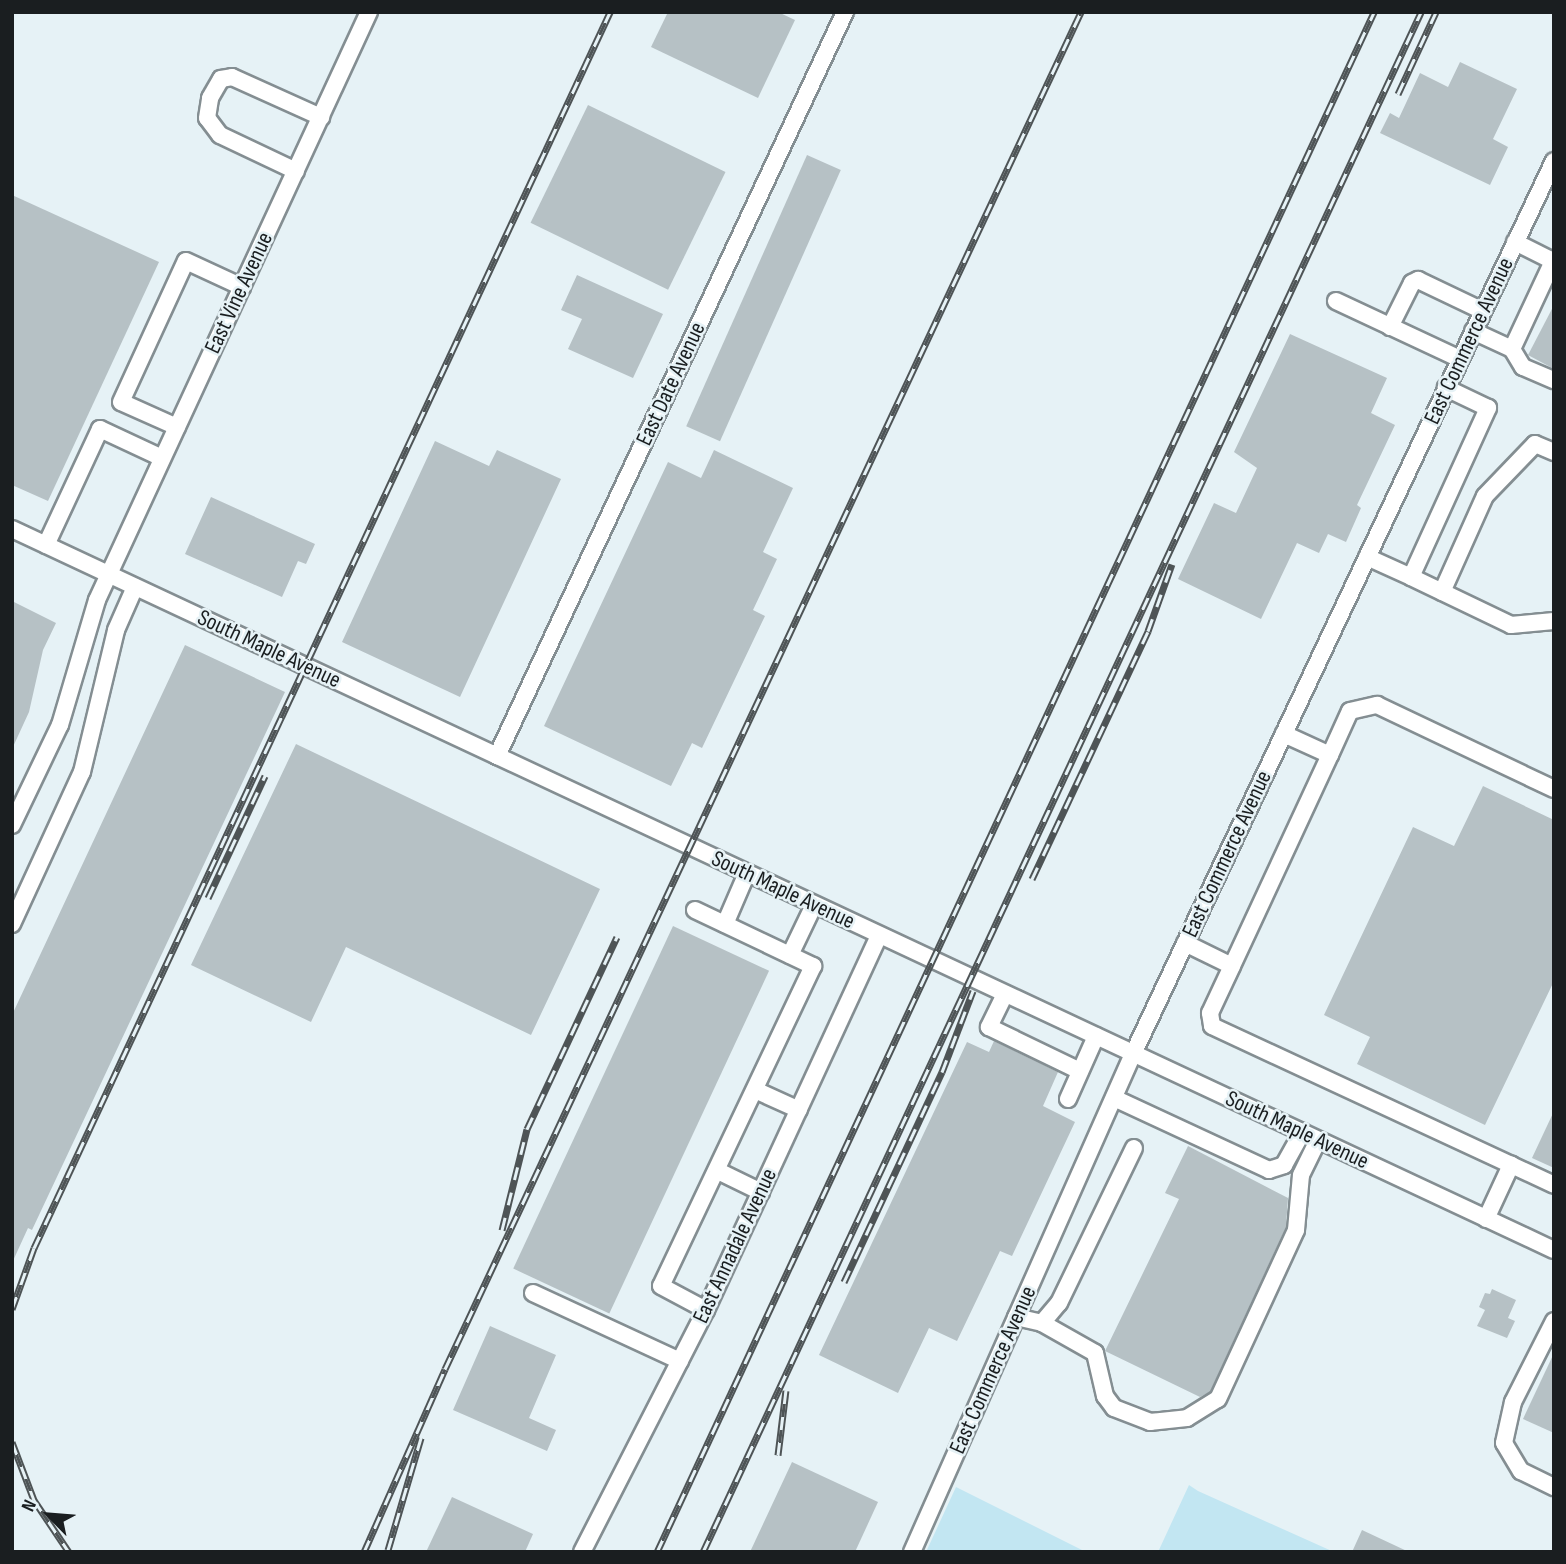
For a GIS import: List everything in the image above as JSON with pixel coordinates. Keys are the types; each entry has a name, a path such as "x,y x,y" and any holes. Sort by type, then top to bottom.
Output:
{"street":[{"name":"East Vine Avenue","path":"12,825 60,725 109,574 369,12"},
{"name":"East Date Avenue","path":"497,756 845,12"},
{"path":"296,171 220,135 207,118 210,98 221,79 232,77 321,117"},
{"name":"East Commerce Avenue","path":"912,1552 1133,1054 1554,161"},
{"path":"1511,349 1553,260 1515,243"},
{"path":"177,427 121,402 132,378 187,261 242,287"},
{"path":"1390,327 1412,283 1418,280 1483,311"},
{"path":"1336,301 1460,359"},
{"path":"1474,331 1511,349 1523,367 1554,380"},
{"path":"1411,577 1488,408 1446,388"},
{"path":"46,545 100,429 162,458"},
{"path":"1442,592 1485,496 1535,444 1554,452"},
{"name":"South Maple Avenue","path":"12,529 1554,1250"},
{"path":"1367,557 1511,625 1554,621"},
{"path":"12,924 82,772 116,630 135,587"},
{"path":"1554,789 1377,705 1350,711 1210,1013 1212,1026 1554,1185"},
{"path":"1284,734 1330,755"},
{"path":"724,924 747,873"},
{"path":"790,955 814,905"},
{"path":"695,910 813,966 718,1171 661,1286 706,1310"},
{"name":"East Annadale Avenue","path":"582,1552 706,1310 879,935"},
{"path":"1185,943 1232,966"},
{"path":"1005,994 989,1027 1080,1071"},
{"path":"1068,1099 1096,1036"},
{"path":"755,1090 799,1110"},
{"path":"1114,1098 1256,1166 1278,1171 1302,1132"},
{"path":"1016,1317 1042,1323 1095,1353 1105,1396 1114,1408 1150,1422 1187,1418 1218,1399 1296,1230 1301,1175 1318,1140"},
{"path":"1042,1323 1071,1281 1134,1148"},
{"path":"1486,1219 1511,1165"},
{"path":"718,1171 761,1192"},
{"path":"533,1293 680,1362"},
{"path":"1554,1321 1513,1402 1504,1443 1521,1471 1554,1487"}],"shaded area":[{"path":"1189,1485 1198,1491 1334,1552 1158,1552"},
{"path":"956,1487 1086,1552 926,1552"}],"building":[{"path":"668,12 778,12 795,20 758,98 651,47"},
{"path":"1460,62 1517,89 1493,139 1508,147 1490,185 1380,133 1390,113 1399,118 1420,73 1448,87"},
{"path":"588,105 726,172 668,290 531,223"},
{"path":"807,155 841,170 720,441 686,426"},
{"path":"12,195 159,262 48,501 12,485"},
{"path":"577,275 663,314 633,378 568,349 582,319 561,310"},
{"path":"1554,305 1554,369 1528,355"},
{"path":"1290,334 1387,378 1371,413 1395,425 1357,505 1361,508 1346,542 1328,534 1319,553 1297,543 1261,619 1178,579 1214,503 1236,513 1257,468 1234,452"},
{"path":"435,441 489,466 497,450 561,479 460,697 342,642"},
{"path":"714,450 793,488 763,552 777,559 753,610 765,616 702,748 692,743 671,786 544,726 668,462 701,478"},
{"path":"211,497 315,544 306,564 298,561 282,597 185,554"},
{"path":"12,601 56,623 43,650 29,712 12,749"},
{"path":"185,645 285,692 32,1230 28,1228 12,1263 12,1015"},
{"path":"296,744 600,889 531,1035 346,947 311,1022 191,965"},
{"path":"1483,786 1554,820 1554,981 1485,1125 1357,1064 1370,1037 1324,1015 1413,827 1454,846"},
{"path":"673,926 769,971 609,1313 513,1269"},
{"path":"994,1041 1058,1072 1043,1106 1075,1122 1012,1256 1000,1251 957,1341 929,1328 898,1393 819,1355 967,1042 989,1052"},
{"path":"1554,1111 1554,1168 1532,1158"},
{"path":"1188,1146 1288,1198 1286,1227 1210,1392 1200,1397 1105,1351 1179,1199 1165,1193"},
{"path":"1492,1289 1516,1300 1508,1318 1515,1321 1507,1338 1477,1326 1485,1310 1479,1307 1485,1293 1490,1294"},
{"path":"490,1326 556,1355 529,1418 556,1430 547,1451 453,1410"},
{"path":"1554,1353 1554,1433 1523,1419"},
{"path":"792,1462 878,1502 855,1552 750,1552"},
{"path":"452,1497 533,1534 525,1552 426,1552"},
{"path":"1362,1530 1409,1552 1352,1552"}],"railway":[{"path":"12,1309 34,1248 610,12"},
{"path":"364,1552 445,1369 1081,12"},
{"path":"657,1552 1374,12"},
{"path":"703,1552 1421,12"},
{"path":"1398,94 1436,12"},
{"path":"1032,879 1148,631 1172,564"},
{"path":"208,898 265,776"},
{"path":"502,1230 527,1129 617,937"},
{"path":"844,1282 942,1072 973,991"},
{"path":"778,1455 786,1390"},
{"path":"388,1550 421,1438"},
{"path":"12,1442 34,1500 69,1552"}]}
